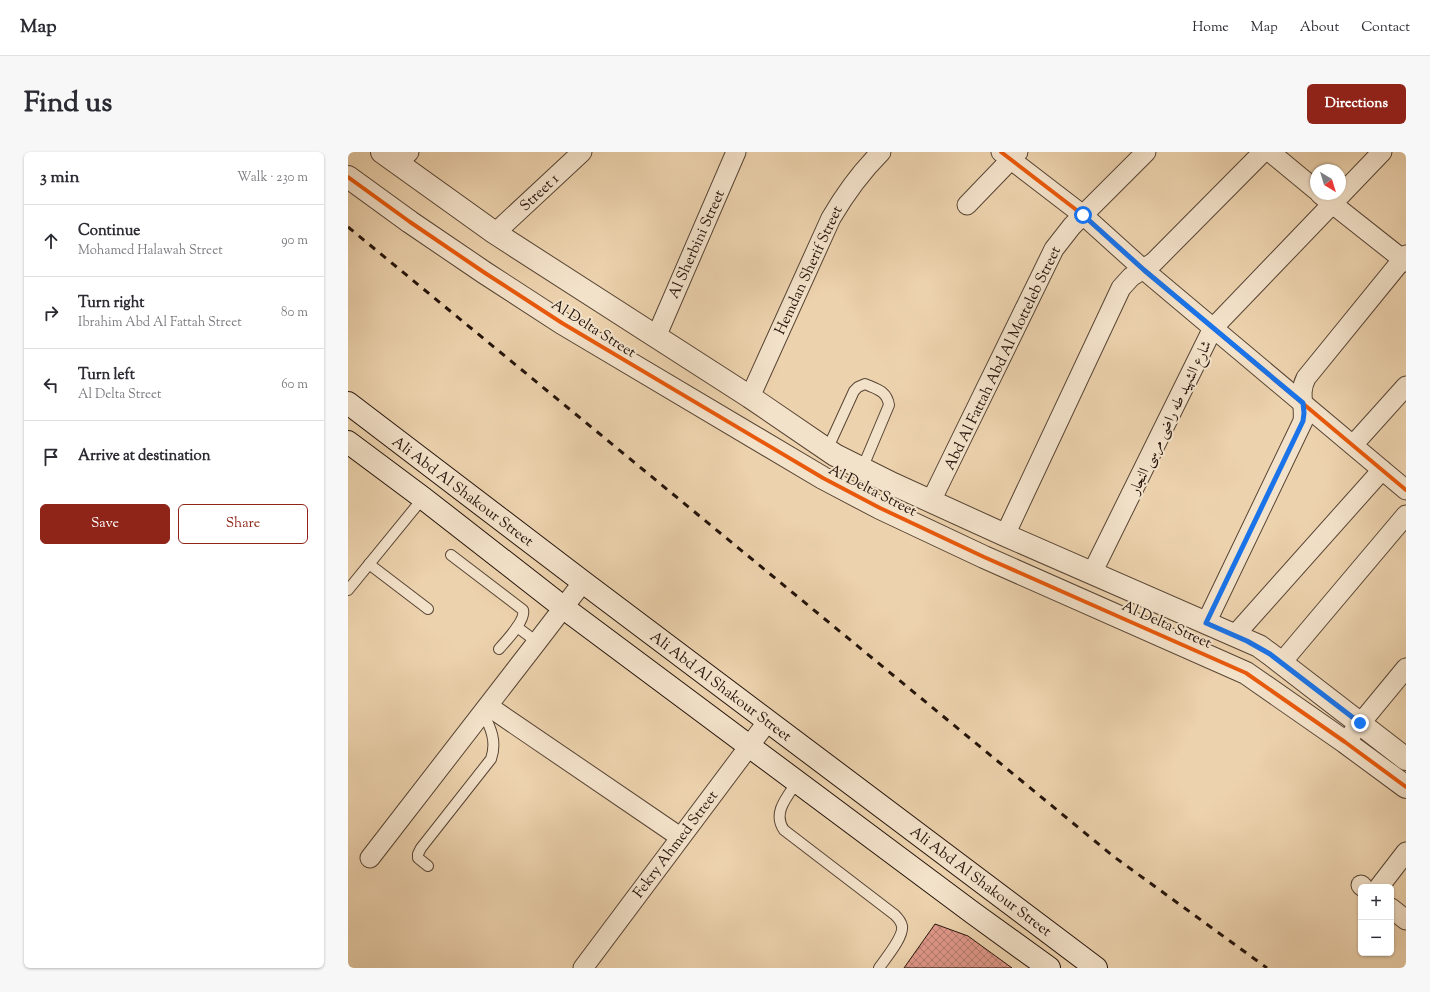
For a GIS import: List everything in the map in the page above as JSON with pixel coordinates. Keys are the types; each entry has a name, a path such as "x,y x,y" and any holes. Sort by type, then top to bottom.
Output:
{"street":[{"name":"Street 1","path":"495,233 582,152"},
{"name":"Al Sherbini Street","path":"656,337 736,152"},
{"name":"Hemdan Sherif Street","path":"758,403 831,218 842,198 881,152"},
{"name":"Abd Al Fattah Abd Al Motteleb Street","path":"931,501 1054,249 1083,215 1146,152"},
{"path":"1005,535 1121,288 1131,277 1144,270 1154,262 1263,152"},
{"path":"1270,152 1310,185"},
{"name":"شارع الشهيد طه راضى مرسى النجار","path":"1346,182 1382,152"},
{"path":"967,205 1010,155 1083,215 1144,270 1406,490"},
{"name":"Al Delta Street","path":"396,156 495,233 831,452 862,469 1005,535 1259,646 1282,662 1406,759"},
{"name":"Al Delta Street","path":"348,177 410,222 485,273 562,322 639,370 823,478 851,494 984,558 1232,666 1257,680 1406,787"},
{"name":"شارع الشهيد طه راضى مرسى النجار","path":"1092,573 1214,328 1325,200"},
{"path":"1206,623 1303,421 1304,413 1302,391 1306,378 1405,259 1327,200"},
{"path":"1353,445 1406,386"},
{"name":"Ali Abd Al Shakour Street","path":"348,403 1096,968"},
{"path":"752,435 758,403"},
{"name":"Ali Abd Al Shakour Street","path":"348,442 423,498 564,608 1049,968"},
{"path":"823,478 831,452"},
{"path":"851,494 862,469"},
{"path":"1234,636 1382,470"},
{"path":"1282,662 1406,515"},
{"path":"370,858 583,582"},
{"path":"1345,742 1406,668"},
{"path":"485,709 680,837"},
{"name":"Fekry Ahmed Street","path":"582,968 768,721"},
{"path":"1381,884 1406,852"},
{"path":"1394,910 1406,920"}],"lane":[{"path":"831,452 854,391 858,387 865,384 881,390 886,395 888,405 862,469"},
{"path":"348,590 423,498"},
{"path":"451,555 521,607 524,617 499,649"},
{"path":"369,564 428,609"},
{"path":"517,627 537,642"},
{"path":"428,866 418,858 421,848 491,759 494,751 491,730 485,709"},
{"path":"797,782 780,810 778,817 779,824 784,830 900,919 902,925 900,937 879,968"}],"building":[{"path":"935,924 968,936 1012,968 904,968"}],"railway":[{"path":"348,227 1113,856 1267,968"}],"cycle path":[{"path":"1001,152 1083,215 1144,270 1406,490"},
{"path":"348,177 410,222 562,323 823,478 880,508 984,557 1246,673 1345,742 1406,787"}],"route":[{"path":"1083,215 1144,270 1303,403 1303,421 1206,623 1259,646 1360,723"}]}
